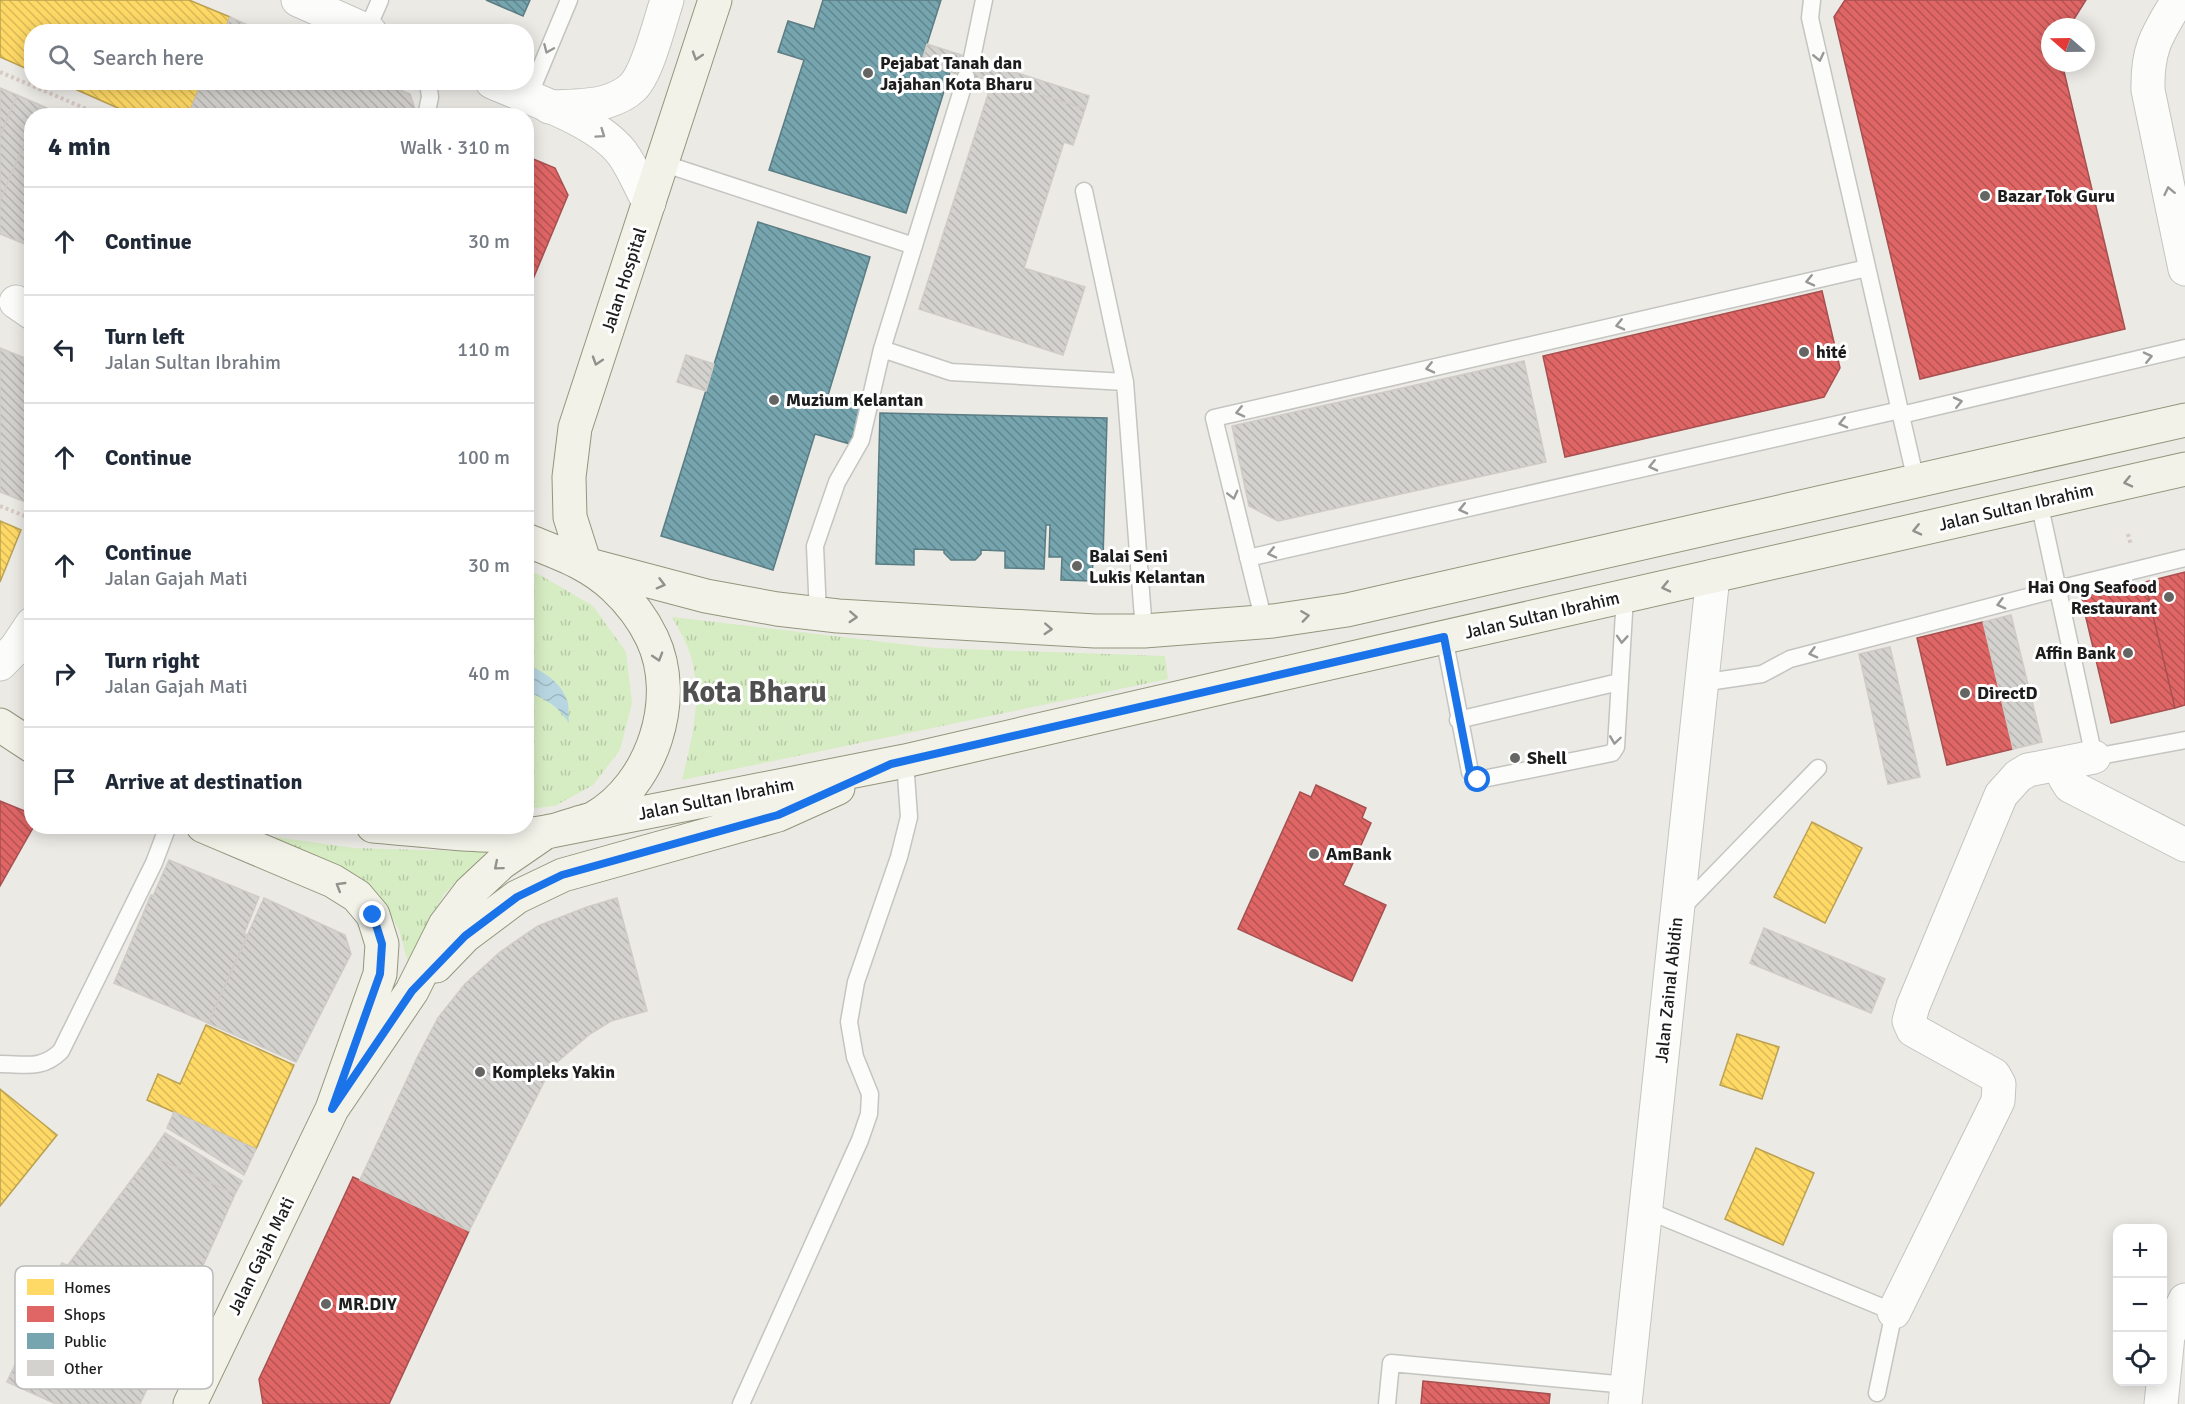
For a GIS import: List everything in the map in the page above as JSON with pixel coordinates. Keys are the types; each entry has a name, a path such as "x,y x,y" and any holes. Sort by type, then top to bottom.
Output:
{"main road":[{"name":"Jalan Hospital","path":"585,564 570,517 569,477 575,428 715,0"},
{"path":"534,543 585,564 706,596 777,609 818,614 1095,632 1144,631 1264,622 1347,610 2185,420"},
{"name":"Jalan Sultan Ibrahim","path":"546,832 898,763 2185,469"},
{"path":"534,833 546,832 593,818 622,796 643,771 656,736 663,703 661,669 652,639 636,612 614,587 585,564"},
{"path":"0,725 24,741"},
{"path":"412,991 465,936 517,897 562,875 778,815 898,763"},
{"name":"Jalan Gajah Mati","path":"332,1109 412,991 445,925 470,892 501,862 546,832"},
{"name":"Jalan Gajah Mati","path":"213,1368 332,1109 380,974 382,944 373,915 357,896 333,881 222,834"},
{"path":"471,834 496,836 521,834"}],"street":[{"path":"298,0 352,24"},
{"path":"538,103 590,105 620,96 634,86 644,70 667,0"},
{"path":"2178,0 2156,36 2147,63 2148,90 2185,269"},
{"path":"510,90 590,126 608,137 622,153 649,203"},
{"name":"Jalan Zainal Abidin","path":"1626,1395 1713,576"},
{"path":"0,664 24,636"},
{"path":"0,720 24,730"},
{"path":"2079,760 2065,778 2070,786 2185,845"},
{"path":"1894,1312 1998,1101 2000,1084 1994,1075 1913,1030 1909,1021 1913,1006 2001,795 2018,776 2028,770 2079,760"},
{"path":"2161,1404 2168,1336 2185,1300"}],"lane":[{"path":"371,24 380,0"},
{"path":"538,103 569,0"},
{"path":"972,58 984,0"},
{"path":"1812,0 1810,18 1916,481"},
{"path":"818,614 815,546 837,482 861,440 882,349 966,77"},
{"path":"428,108 429,90"},
{"path":"662,163 914,246"},
{"path":"1084,191 1125,382 1144,631"},
{"path":"1264,622 1214,418 1867,268"},
{"path":"1248,558 2185,348"},
{"path":"882,349 951,372 1125,382"},
{"path":"2039,502 2058,589 2079,760 2185,740"},
{"path":"1701,683 1762,674 1790,659 2185,558"},
{"path":"1444,637 1458,720 1470,772 1478,780 1612,753 1616,747 1625,596"},
{"path":"1458,720 1619,682"},
{"path":"741,1404 860,1140 869,1114 870,1094 855,1057 849,1022 856,981 899,857 909,816 898,763"},
{"path":"1677,913 1818,768"},
{"path":"0,1064 42,1065 52,1060 61,1051 154,863 165,834"},
{"path":"1646,1210 1894,1312 1877,1393"},
{"path":"1387,1404 1391,1363 1626,1395"}],"path":[{"path":"0,72 24,82"},
{"path":"42,90 84,108"},
{"path":"0,506 24,516"}],"green space":[{"path":"534,573 593,606 626,652 632,703 620,750 593,785 555,806 534,808"},
{"path":"672,617 935,648 1165,656 1168,679 682,780 695,716 696,683 689,651"},
{"path":"275,837 354,848 487,852 444,894 408,962 399,930 385,906 279,846"}],"water":[{"path":"534,668 557,684 566,696 569,723 551,703 534,695"}],"building: Homes":[{"path":"0,0 189,0 230,17 227,24 24,24 24,68 0,57"},
{"path":"77,90 199,90 191,108 118,108"},
{"path":"0,521 21,530 0,582"},
{"path":"1812,822 1862,848 1825,923 1774,897"},
{"path":"206,1025 294,1065 256,1149 147,1100 158,1074 180,1084"},
{"path":"1737,1034 1779,1047 1762,1099 1720,1085"},
{"path":"0,1089 57,1135 0,1206"},
{"path":"1756,1148 1814,1173 1783,1245 1725,1219"}],"building: Shops":[{"name":"Bazar Tok Guru","path":"1845,0 2086,0 2075,18 2041,18 2041,72 2064,72 2125,329 1920,379 1834,17"},
{"path":"534,159 555,168 568,195 534,277"},
{"path":"1822,291 1840,368 1824,397 1565,457 1543,356"},
{"path":"2185,572 2185,705 2175,708 2145,582"},
{"name":"Affin Bank","path":"2145,582 2175,708 2111,723 2081,597"},
{"name":"DirectD","path":"1983,622 2013,749 1947,765 1917,638"},
{"name":"AmBank","path":"1316,785 1366,808 1362,818 1371,823 1343,885 1386,905 1352,981 1238,929 1300,792 1311,797"},
{"path":"0,801 24,811 24,834 29,834 0,886"},
{"path":"353,1177 469,1231 389,1404 263,1404 259,1379"},
{"path":"1423,1381 1550,1394 1549,1404 1421,1404"}],"building: Public":[{"path":"486,0 530,0 523,16"},
{"path":"823,0 941,0 921,63 950,72 906,213 769,170 804,60 778,52 788,21 814,29"},
{"name":"Muzium Kelantan","path":"758,222 870,257 828,395 862,406 850,444 815,434 773,570 661,536"},
{"path":"880,413 1107,418 1103,559 1093,559 1092,581 1061,580 1062,557 1049,557 1050,525 1046,525 1044,569 1005,568 1005,551 981,550 981,554 975,560 951,560 944,550 914,549 914,565 876,564"}],"building: Other":[{"path":"230,17 245,24 227,24"},
{"path":"927,44 1089,96 1085,109 993,79 966,77 921,63"},
{"path":"993,79 1085,109 1073,145 1064,142 1024,268 1085,287 1063,355 919,309"},
{"path":"0,88 17,95 0,136"},
{"path":"199,90 401,90 410,94 415,108 191,108"},
{"path":"17,95 40,105 39,108 24,108 24,144 0,201 0,136"},
{"path":"24,144 24,244 0,234 0,201"},
{"path":"0,348 24,358 24,501 0,492"},
{"path":"686,355 714,364 706,391 677,382"},
{"path":"1524,361 1546,462 1278,521 1249,506 1232,426"},
{"path":"2011,615 2042,742 2013,749 1983,622"},
{"path":"1890,647 1920,777 1888,784 1859,654"},
{"path":"169,860 259,897 244,934 248,935 208,1023 114,983 151,895 153,896"},
{"path":"264,898 345,935 351,954 296,1062 208,1023"},
{"name":"Kompleks Yakin","path":"617,898 647,1011 611,1021 590,1034 556,1063 544,1082 469,1231 360,1180 438,1018 465,984 500,952 538,926"},
{"path":"1764,928 1885,979 1871,1013 1750,963"},
{"path":"174,1112 256,1149 244,1175 167,1128"},
{"path":"165,1133 242,1181 235,1194 150,1155"},
{"path":"150,1155 235,1194 203,1266 68,1265"},
{"path":"15,1365 15,1386 7,1382"},
{"path":"23,1389 147,1389 140,1404 56,1404"}],"place":[{"name":"Pejabat Tanah dan Jajahan Kota Bharu","path":"868,73"},
{"name":"Bazar Tok Guru","path":"1985,196"},
{"name":"hité","path":"1804,352"},
{"name":"Muzium Kelantan","path":"774,400"},
{"name":"Balai Seni Lukis Kelantan","path":"1077,566"},
{"name":"Hai Ong Seafood Restaurant","path":"2169,597"},
{"name":"Affin Bank","path":"2128,653"},
{"name":"DirectD","path":"1965,693"},
{"name":"Shell","path":"1515,758"},
{"name":"AmBank","path":"1314,854"},
{"name":"Kompleks Yakin","path":"480,1072"},
{"name":"MR.DIY","path":"326,1304"}],"district":[{"name":"Kota Bharu","path":"754,692"}],"route":[{"path":"373,915 382,944 380,974 332,1109 412,991 465,936 517,897 562,875 778,815 891,764 1444,637 1458,720 1470,772 1478,780"}]}
